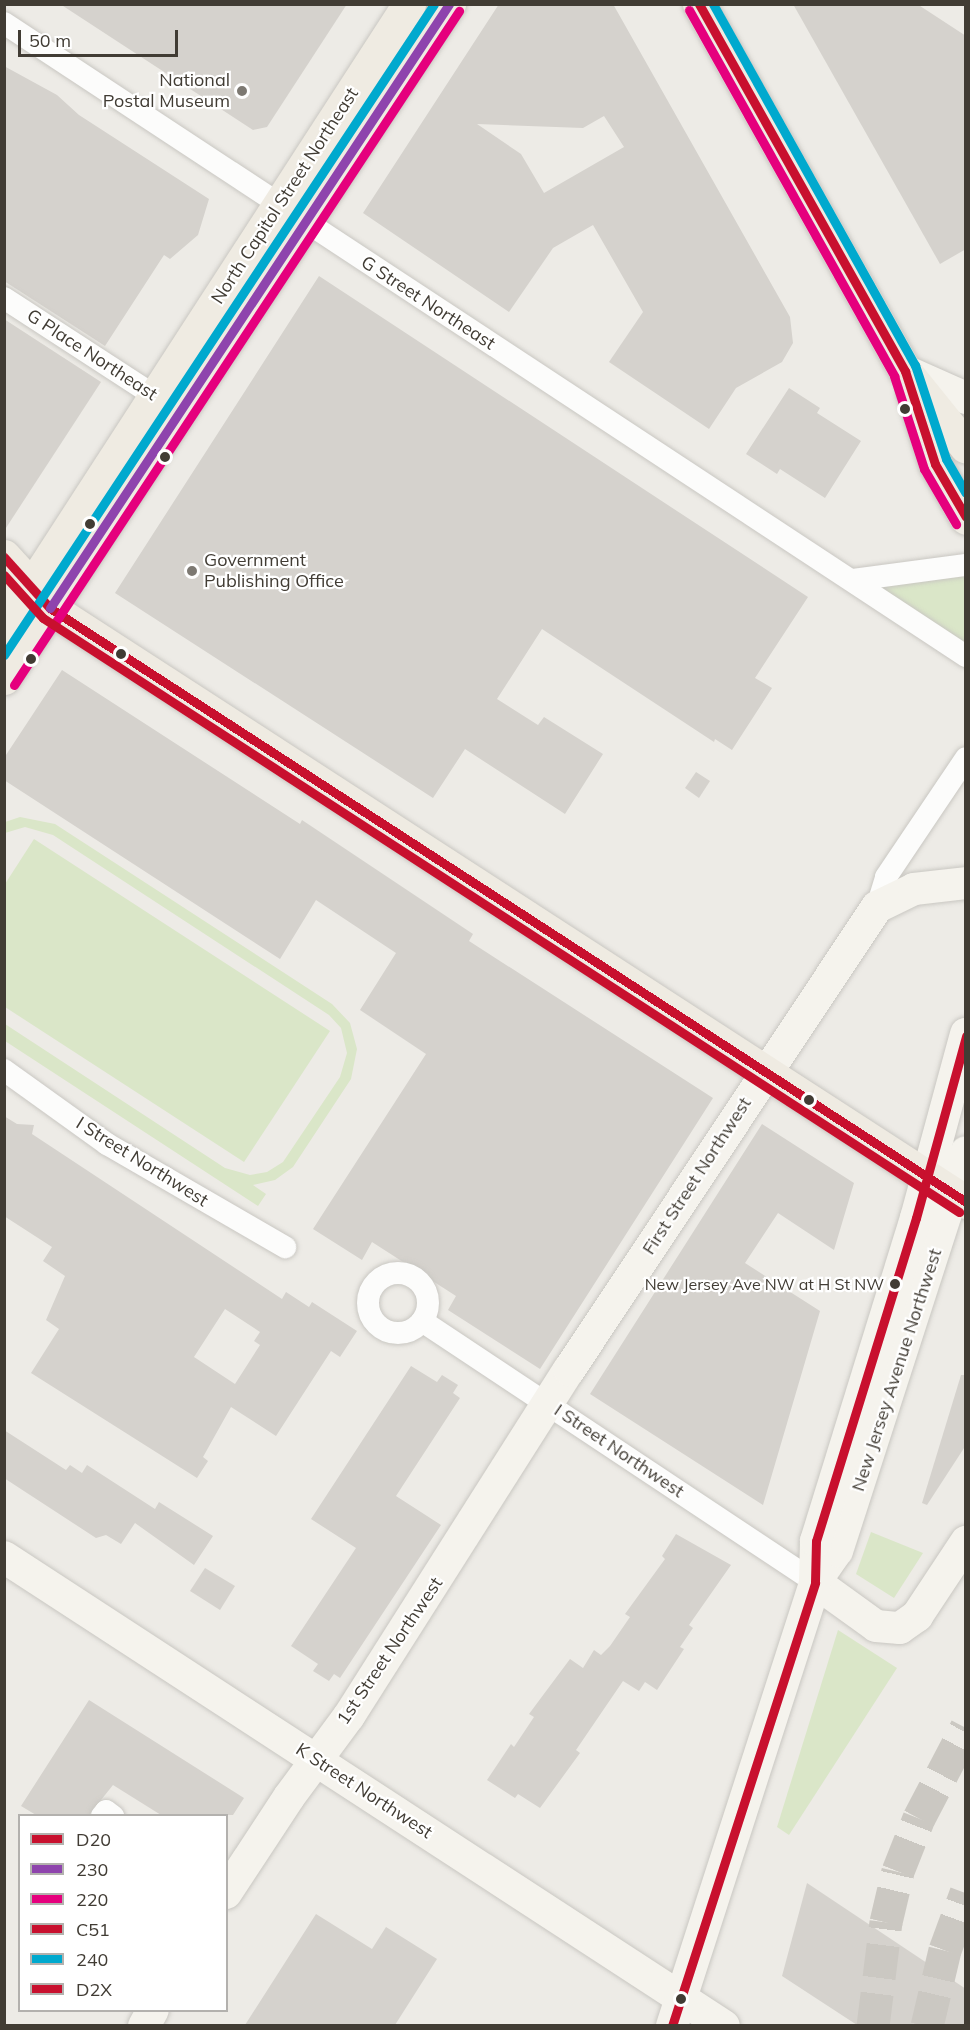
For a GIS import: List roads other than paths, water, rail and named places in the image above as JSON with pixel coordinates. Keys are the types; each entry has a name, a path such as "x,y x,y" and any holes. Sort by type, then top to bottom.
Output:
{"main road":[{"name":"North Capitol Street Northeast","path":"4,629 168,404 279,204 408,4"},
{"path":"168,404 306,224 449,4"},
{"path":"699,4 905,370 966,447"},
{"path":"358,82 386,100"},
{"path":"905,370 935,464 966,518"},
{"path":"4,556 28,597 960,1198"},
{"path":"4,678 28,597"}],"street":[{"name":"G Street Northeast","path":"4,23 306,224 854,580 966,657"},
{"name":"G Place Northeast","path":"4,298 168,404"},
{"path":"905,370 966,398"},
{"path":"854,580 966,565"},
{"path":"878,907 886,877 966,758"},
{"path":"938,802 966,785"},
{"name":"First Street Northwest","path":"549,1405 766,1072 878,907 914,889 966,883"},
{"name":"New Jersey Avenue Northwest","path":"676,2012 815,1582 816,1540 926,1176 966,1034"},
{"name":"I Street Northwest","path":"4,1070 107,1144 285,1247"},
{"name":"New Jersey Avenue Northwest","path":"815,1582 837,1551 960,1198 966,1152"},
{"name":"I Street Northwest","path":"422,1321 815,1582"},
{"name":"1st Street Northwest","path":"228,1891 316,1760 349,1716 549,1405"},
{"path":"815,1582 876,1626 895,1630 917,1616 966,1542"},
{"name":"K Street Northwest","path":"4,1557 316,1760 676,2012 724,2025"},
{"path":"144,2025 152,2012"}],"tunnel":[{"path":"873,2026 886,1922 898,1871 919,1818 966,1728"},
{"path":"927,2026 945,1950 966,1893"}],"place":[{"name":"National Postal Museum","path":"242,91"},
{"name":"Government Publishing Office","path":"192,571"},
{"name":"New Jersey Ave NW at H St NW","path":"895,1284"}]}
